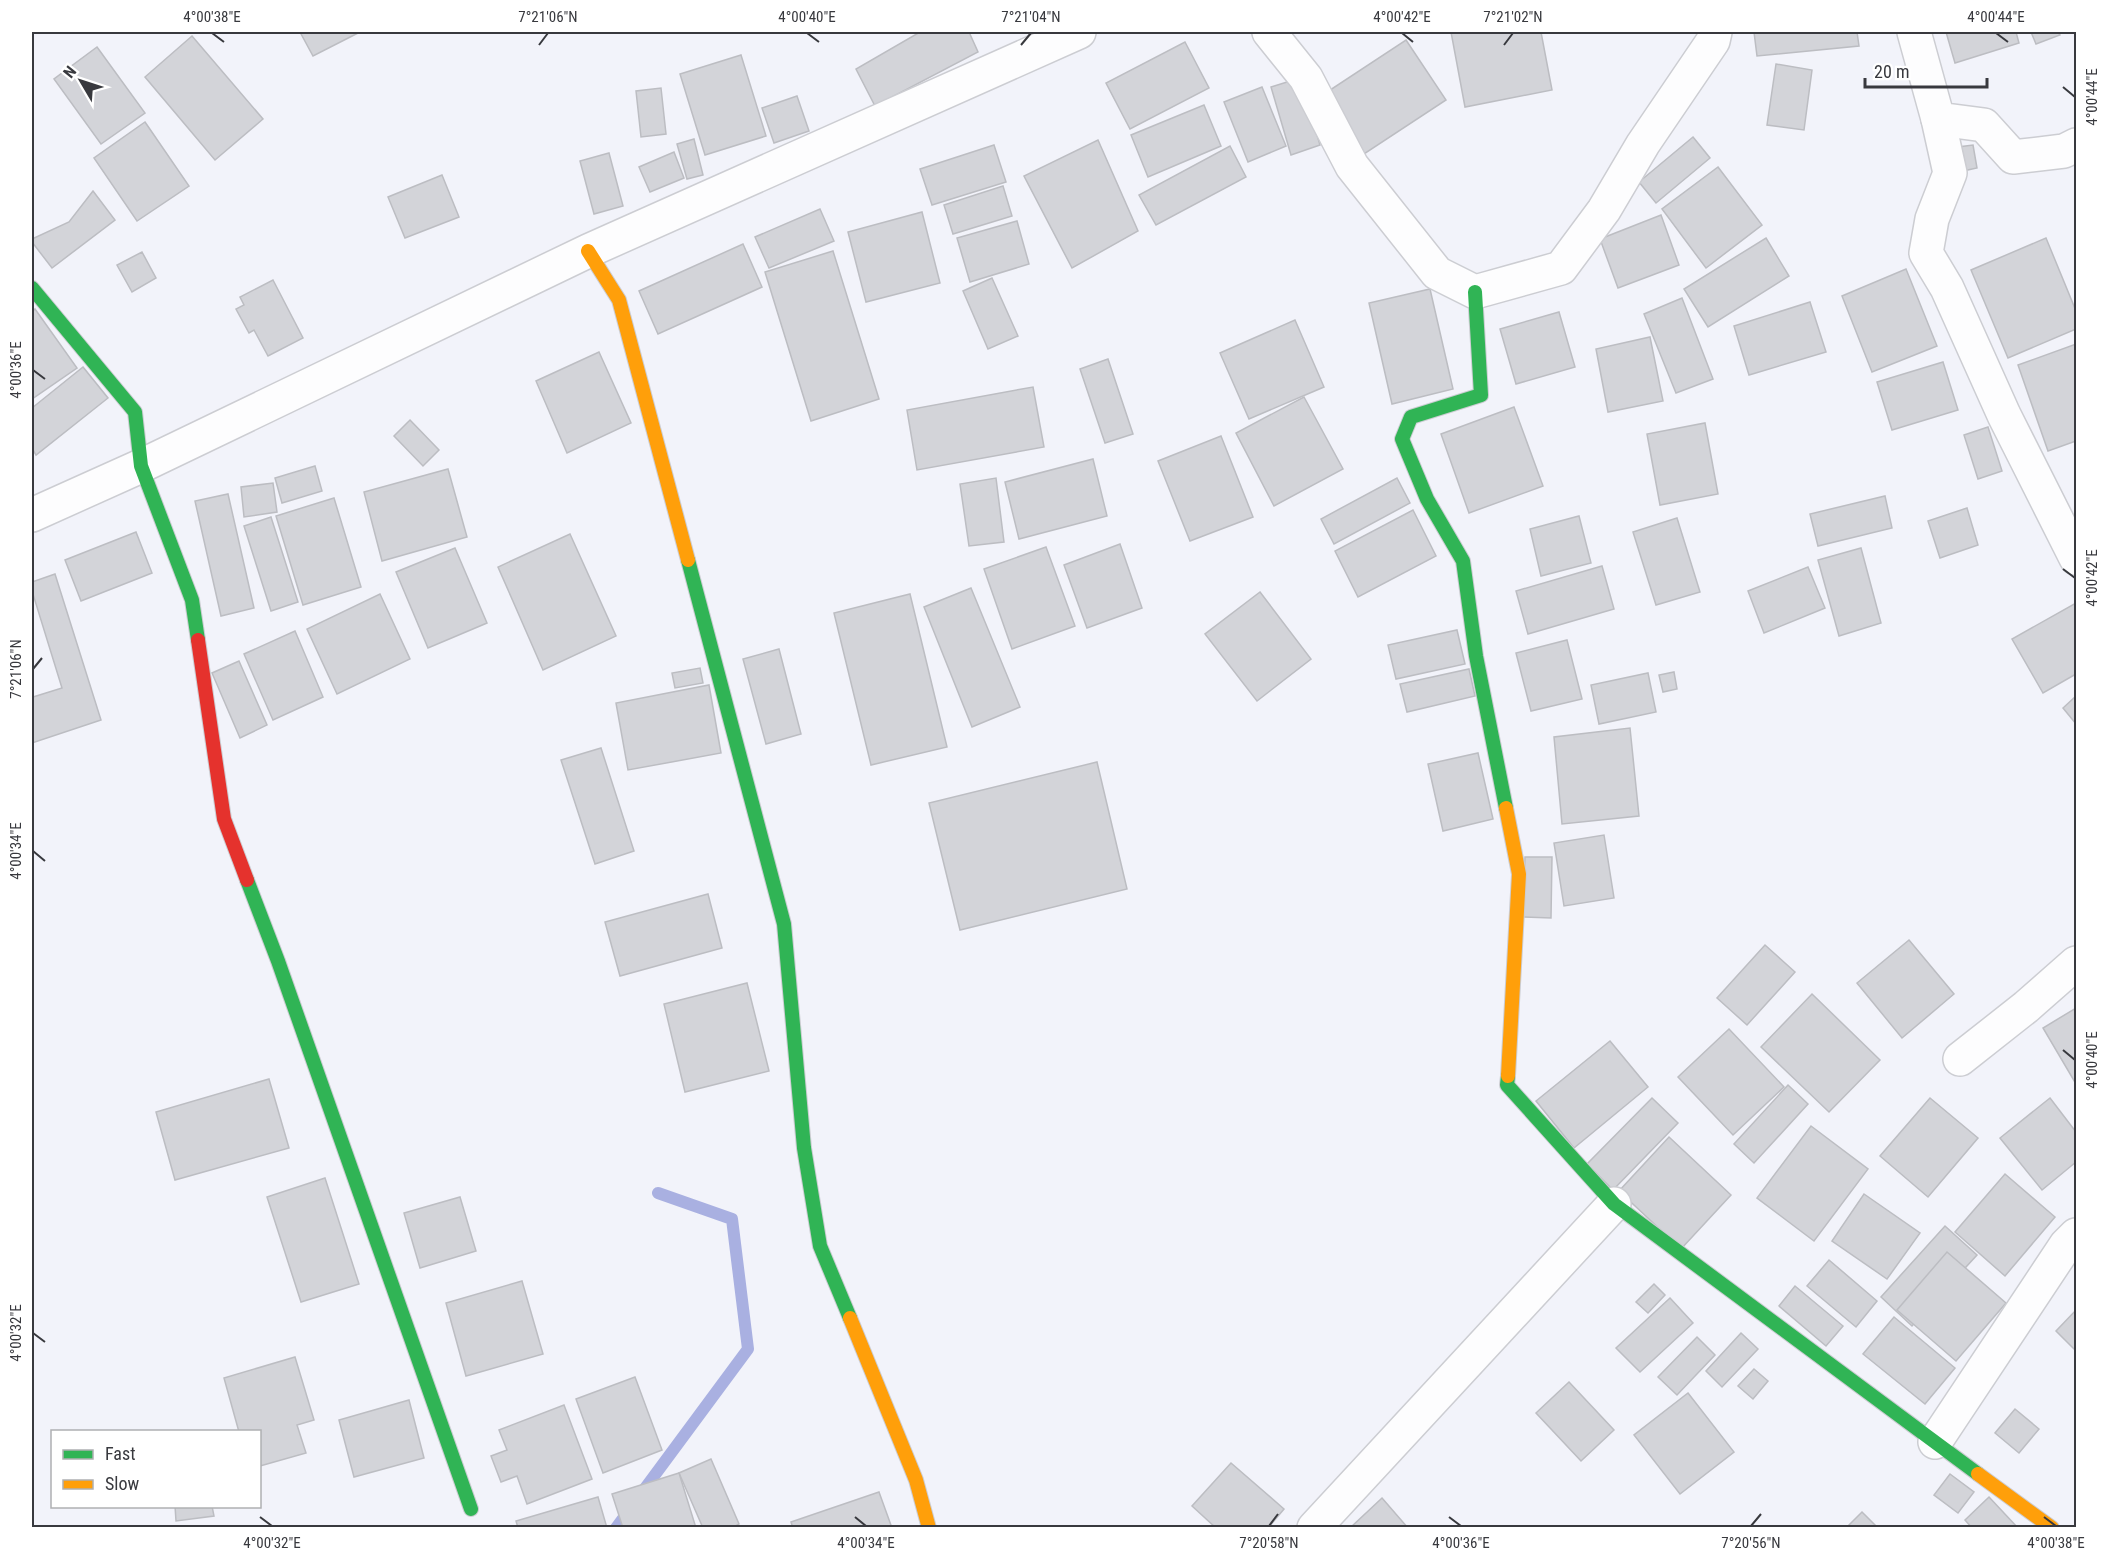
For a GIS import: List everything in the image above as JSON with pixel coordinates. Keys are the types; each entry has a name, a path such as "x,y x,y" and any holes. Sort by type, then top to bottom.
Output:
{"street":[{"path":"32,515 141,466 588,251 1079,32"},
{"path":"1269,32 1306,78 1359,176 1437,273 1475,292 1561,268 1604,210 1643,144 1713,41 1715,32"},
{"path":"1914,32 1950,173 1932,219 1926,253 1947,288 2004,415 2076,558"},
{"path":"1938,119 1984,124 2013,157 2064,151 2076,145"},
{"path":"588,251 619,300 784,924 804,1148 820,1246 915,1480 929,1527"},
{"path":"32,288 135,412 141,466 192,600 224,819 278,961 471,1509"},
{"path":"1475,292 1481,395 1411,417 1402,439 1427,500 1463,561 1476,656 1519,874 1508,1085 1614,1204 2052,1527"},
{"path":"1960,1059 2026,1007 2076,963"},
{"path":"1314,1527 1614,1204"},
{"path":"1935,1442 2066,1245 2076,1235"}],"building":[{"path":"300,32 360,32 313,56"},
{"path":"920,32 969,32 978,52 875,106 856,69"},
{"path":"1451,32 1541,32 1552,90 1465,107"},
{"path":"1754,32 1857,32 1859,46 1757,56"},
{"path":"1946,32 2016,32 2019,43 1955,63"},
{"path":"2031,32 2058,32 2060,35 2036,44"},
{"path":"192,36 263,119 215,160 145,77"},
{"path":"1406,40 1446,100 1364,154 1324,94"},
{"path":"1185,42 1209,88 1130,129 1106,83"},
{"path":"97,47 145,113 101,144 54,79"},
{"path":"741,55 766,136 705,155 680,74"},
{"path":"1776,64 1812,70 1804,130 1767,125"},
{"path":"1300,78 1320,145 1291,155 1271,87"},
{"path":"1262,87 1286,146 1248,162 1224,102"},
{"path":"661,88 666,134 641,137 636,91"},
{"path":"797,96 809,131 774,143 762,108"},
{"path":"1204,105 1221,146 1148,177 1131,135"},
{"path":"145,122 189,186 137,221 94,158"},
{"path":"1693,137 1710,158 1656,203 1639,182"},
{"path":"694,139 703,175 687,179 677,144"},
{"path":"1098,140 1138,231 1072,268 1024,176"},
{"path":"994,145 1006,182 932,205 920,169"},
{"path":"1973,145 1977,168 1963,171 1958,147"},
{"path":"1230,146 1246,177 1156,225 1139,195"},
{"path":"674,152 684,178 650,192 639,167"},
{"path":"609,153 623,206 594,214 580,161"},
{"path":"1718,167 1762,225 1706,268 1662,209"},
{"path":"442,175 459,217 405,238 388,197"},
{"path":"1003,186 1012,216 953,234 944,205"},
{"path":"93,191 115,220 52,268 32,239 69,222"},
{"path":"820,209 834,241 769,268 755,237"},
{"path":"922,212 940,283 866,302 848,232"},
{"path":"1661,215 1679,265 1618,288 1600,239"},
{"path":"1017,221 1029,264 970,282 957,238"},
{"path":"1766,238 1789,276 1708,327 1684,289"},
{"path":"2046,238 2076,311 2076,329 2008,358 1971,270"},
{"path":"743,244 762,287 658,334 639,291"},
{"path":"833,251 879,399 811,421 765,272"},
{"path":"142,252 156,278 132,292 117,265"},
{"path":"1906,269 1937,346 1872,372 1842,296"},
{"path":"992,278 1018,336 988,349 963,291"},
{"path":"273,280 303,338 268,356 254,330 249,333 236,309 244,305 240,297"},
{"path":"1430,289 1453,389 1392,404 1369,303"},
{"path":"1682,298 1713,379 1676,393 1644,314"},
{"path":"1810,302 1826,352 1749,375 1734,326"},
{"path":"35,309 77,368 32,399 32,312"},
{"path":"1559,312 1575,367 1516,384 1500,329"},
{"path":"1295,320 1324,387 1249,419 1220,353"},
{"path":"1650,337 1663,401 1608,412 1596,349"},
{"path":"2076,344 2076,441 2048,451 2018,365"},
{"path":"599,352 631,423 567,453 536,381"},
{"path":"1108,359 1133,434 1105,443 1080,369"},
{"path":"1943,362 1958,410 1892,430 1877,382"},
{"path":"83,367 108,398 36,455 32,448 32,408"},
{"path":"1033,387 1044,447 917,470 907,410"},
{"path":"1304,397 1343,469 1274,506 1236,433"},
{"path":"1514,407 1543,486 1469,513 1441,434"},
{"path":"410,420 439,450 423,466 394,436"},
{"path":"1705,423 1718,494 1660,505 1647,434"},
{"path":"1988,427 2002,471 1978,479 1964,435"},
{"path":"1221,436 1253,517 1190,541 1158,461"},
{"path":"1093,459 1107,516 1019,539 1005,482"},
{"path":"315,466 322,491 282,503 275,478"},
{"path":"448,469 467,537 382,561 364,492"},
{"path":"996,478 1004,542 969,546 960,484"},
{"path":"1397,478 1410,503 1334,544 1321,519"},
{"path":"273,483 277,512 244,517 241,487"},
{"path":"228,494 254,608 221,616 195,501"},
{"path":"1885,496 1892,528 1818,546 1810,514"},
{"path":"334,498 361,587 303,605 276,516"},
{"path":"1967,508 1978,545 1940,558 1928,521"},
{"path":"1413,510 1436,556 1358,597 1335,551"},
{"path":"1579,516 1591,563 1541,576 1530,529"},
{"path":"271,517 298,602 271,611 244,526"},
{"path":"1677,518 1700,592 1656,605 1633,532"},
{"path":"136,532 152,573 81,601 65,560"},
{"path":"570,534 616,636 543,670 498,567"},
{"path":"1120,544 1142,608 1087,628 1064,565"},
{"path":"1046,547 1075,626 1012,649 984,569"},
{"path":"455,548 487,623 428,648 396,572"},
{"path":"1861,548 1881,623 1839,636 1818,560"},
{"path":"1602,566 1614,609 1528,634 1516,591"},
{"path":"1808,567 1825,608 1764,633 1748,591"},
{"path":"55,574 101,720 32,743 32,693 33,697 62,688 32,591 32,582"},
{"path":"971,588 1020,707 972,727 924,607"},
{"path":"1260,592 1311,659 1257,701 1205,634"},
{"path":"380,594 410,659 337,694 307,629"},
{"path":"910,594 947,747 871,765 834,613"},
{"path":"2076,603 2076,674 2043,693 2012,639"},
{"path":"1457,630 1465,664 1396,679 1388,645"},
{"path":"295,631 323,697 273,720 244,654"},
{"path":"1567,640 1582,699 1531,711 1516,653"},
{"path":"779,649 801,734 766,744 743,659"},
{"path":"239,661 267,725 240,738 212,673"},
{"path":"700,668 703,683 675,688 672,673"},
{"path":"1469,669 1475,696 1407,712 1400,684"},
{"path":"1674,672 1677,689 1663,692 1659,675"},
{"path":"1648,673 1656,712 1599,724 1591,685"},
{"path":"709,685 721,753 628,770 616,703"},
{"path":"2076,696 2076,724 2063,708"},
{"path":"1630,728 1639,816 1562,824 1554,737"},
{"path":"601,748 634,851 595,864 561,760"},
{"path":"1478,753 1493,819 1443,831 1428,764"},
{"path":"1097,762 1127,889 960,930 929,803"},
{"path":"1604,835 1614,898 1564,906 1554,843"},
{"path":"1525,857 1552,857 1551,918 1523,917"},
{"path":"708,894 722,948 620,976 605,922"},
{"path":"1909,940 1954,994 1902,1038 1857,983"},
{"path":"1765,945 1795,972 1747,1025 1717,998"},
{"path":"747,983 769,1071 685,1092 664,1004"},
{"path":"1812,994 1880,1060 1829,1112 1761,1047"},
{"path":"2076,1008 2076,1084 2043,1028"},
{"path":"1729,1029 1784,1087 1733,1135 1678,1077"},
{"path":"1610,1041 1648,1087 1574,1148 1536,1101"},
{"path":"269,1079 289,1148 175,1180 156,1112"},
{"path":"1788,1085 1808,1104 1754,1163 1734,1144"},
{"path":"1652,1098 1678,1123 1613,1190 1587,1164"},
{"path":"1930,1098 1978,1138 1928,1197 1880,1156"},
{"path":"2050,1098 2076,1132 2076,1162 2042,1190 2000,1138"},
{"path":"1811,1126 1868,1169 1814,1241 1757,1198"},
{"path":"1669,1137 1731,1195 1681,1249 1619,1191"},
{"path":"2005,1174 2055,1217 2005,1276 1955,1232"},
{"path":"325,1178 359,1284 301,1302 267,1197"},
{"path":"1864,1194 1920,1233 1887,1279 1832,1241"},
{"path":"460,1197 476,1251 420,1268 404,1213"},
{"path":"1945,1226 1977,1255 1912,1326 1881,1297"},
{"path":"1947,1252 2006,1303 1956,1361 1897,1310"},
{"path":"1829,1260 1877,1301 1856,1327 1807,1286"},
{"path":"522,1281 543,1354 466,1376 446,1303"},
{"path":"1654,1284 1665,1295 1648,1313 1636,1302"},
{"path":"1795,1286 1843,1326 1826,1346 1779,1306"},
{"path":"1670,1298 1693,1323 1640,1372 1616,1348"},
{"path":"2076,1310 2076,1351 2056,1331"},
{"path":"1894,1317 1955,1368 1925,1404 1863,1354"},
{"path":"1741,1333 1758,1349 1722,1387 1706,1371"},
{"path":"1697,1337 1715,1355 1677,1395 1658,1377"},
{"path":"295,1357 314,1420 297,1425 306,1453 261,1466 261,1430 238,1430 224,1378"},
{"path":"1754,1369 1768,1381 1753,1399 1738,1386"},
{"path":"635,1377 662,1450 603,1473 576,1399"},
{"path":"1569,1382 1614,1430 1581,1461 1536,1413"},
{"path":"1688,1393 1734,1452 1680,1494 1634,1435"},
{"path":"409,1400 424,1458 354,1477 339,1420"},
{"path":"564,1405 592,1479 527,1504 517,1476 501,1482 491,1456 507,1450 499,1430"},
{"path":"2015,1409 2039,1429 2019,1453 1995,1433"},
{"path":"711,1459 739,1524 732,1528 703,1528 679,1473"},
{"path":"1231,1463 1284,1509 1268,1528 1216,1528 1192,1506"},
{"path":"679,1473 696,1528 623,1528 612,1494"},
{"path":"1950,1474 1974,1492 1958,1513 1934,1495"},
{"path":"879,1492 892,1528 793,1528 791,1522"},
{"path":"598,1497 607,1528 518,1528 516,1521"},
{"path":"1989,1497 2018,1528 1972,1528 1965,1520"},
{"path":"1382,1498 1408,1528 1350,1528"},
{"path":"175,1508 212,1508 214,1516 176,1521"},
{"path":"1862,1512 1878,1528 1846,1528"}],"waterway":[{"path":"640,1495 748,1349 732,1219 658,1193"},
{"path":"616,1528 630,1509"}],"traffic: fast":[{"path":"32,288 135,412 141,466 192,600 198,640"},
{"path":"1475,292 1481,395 1411,417 1402,439 1427,499 1463,561 1476,656 1506,808"},
{"path":"688,560 784,924 804,1148 820,1246 850,1318"},
{"path":"247,880 278,961 471,1509"},
{"path":"1508,1076 1507,1085 1614,1204 1978,1474"}],"traffic: slow":[{"path":"588,251 619,300 688,560"},
{"path":"1506,808 1519,874 1508,1076"},
{"path":"850,1318 916,1480 929,1528"},
{"path":"1978,1474 2052,1528"}],"traffic: jam":[{"path":"198,640 224,819 247,880"}]}
